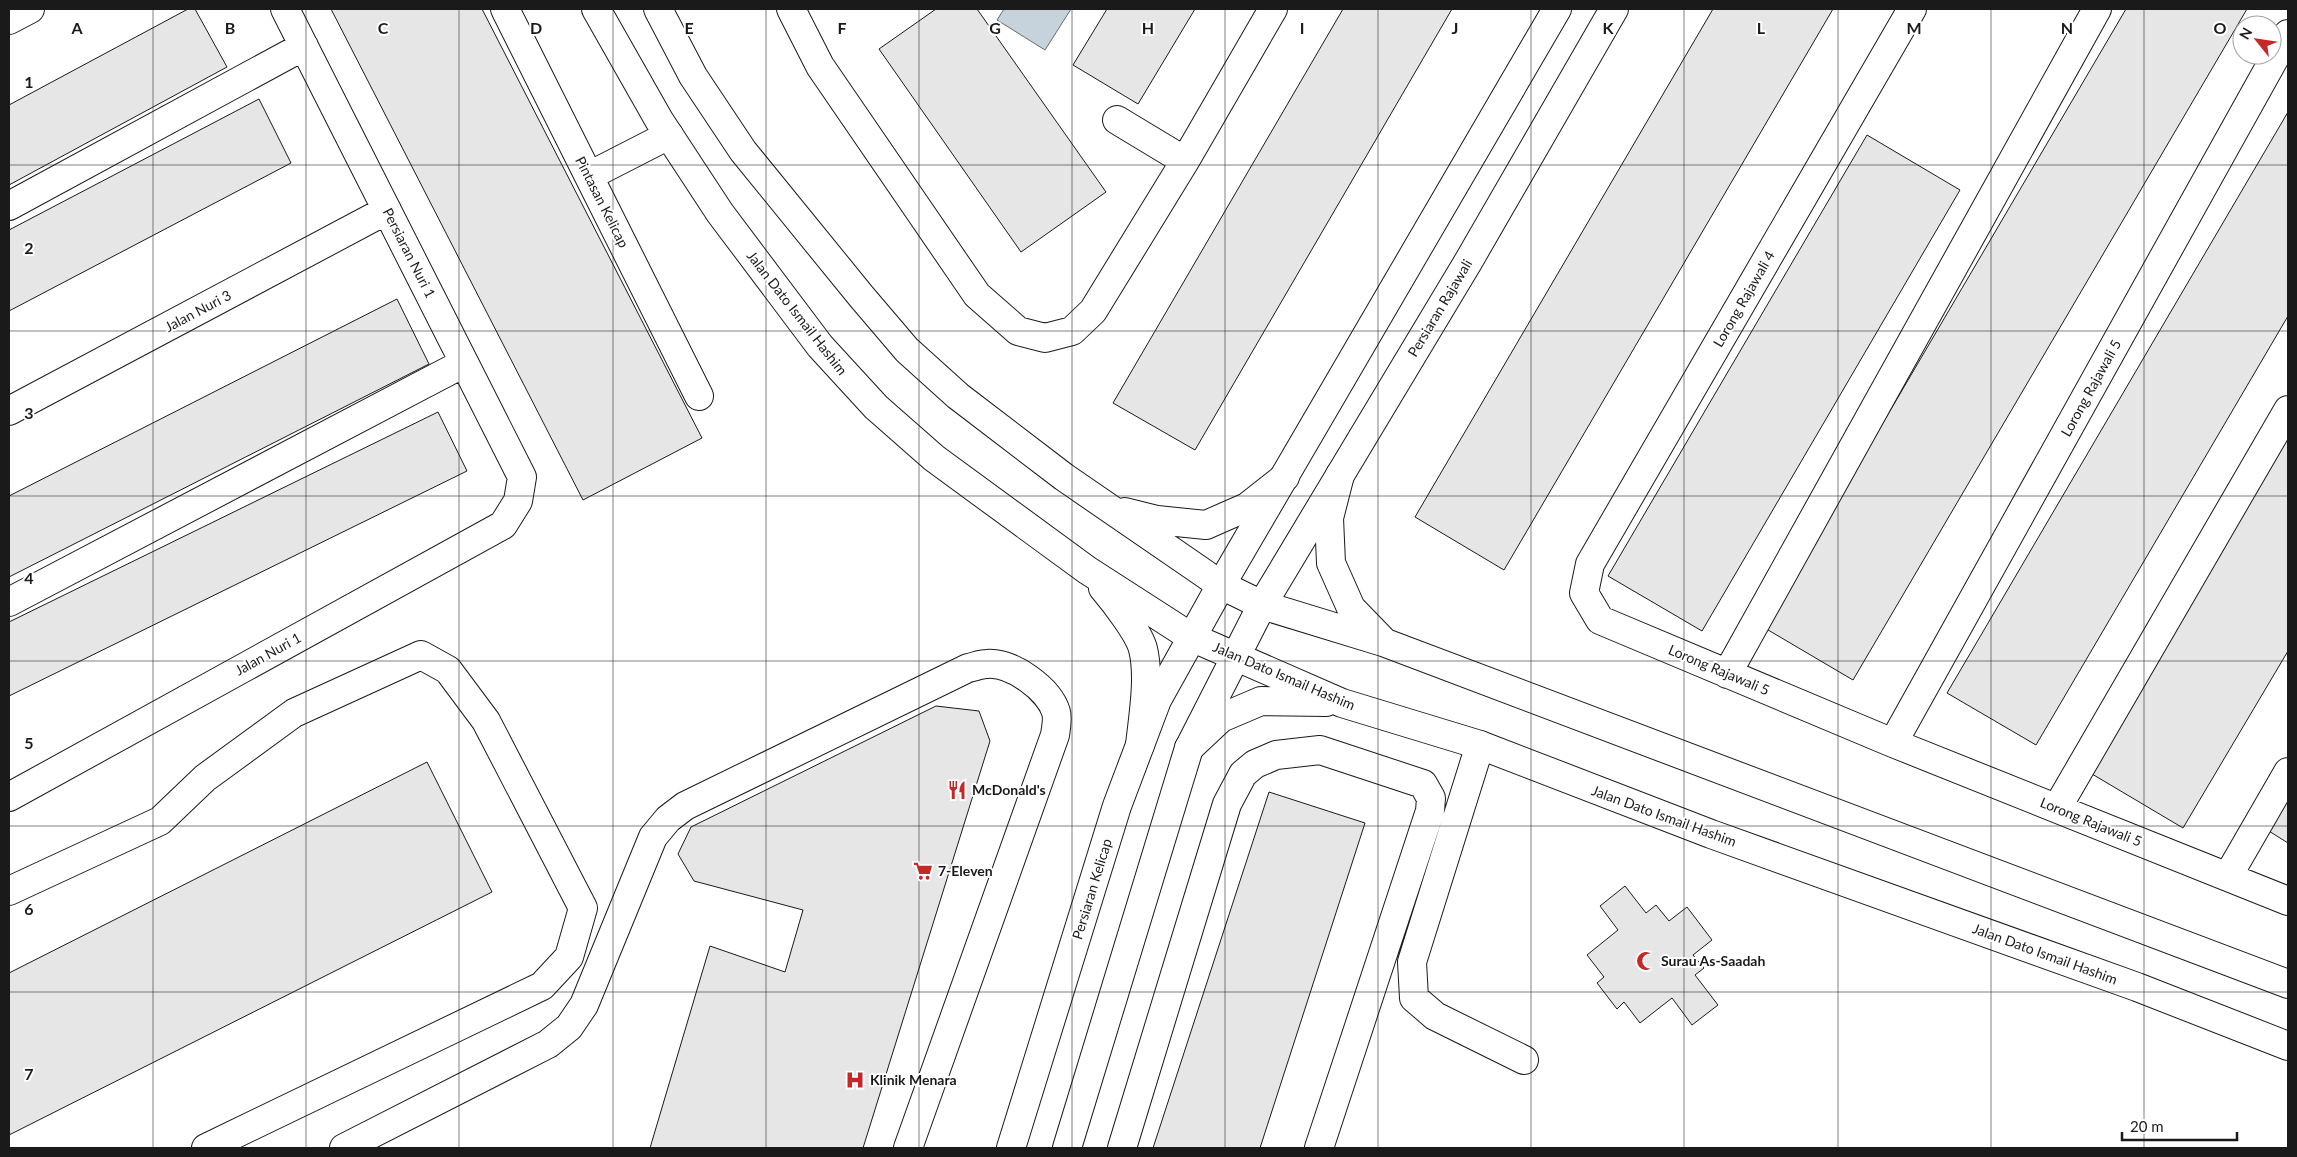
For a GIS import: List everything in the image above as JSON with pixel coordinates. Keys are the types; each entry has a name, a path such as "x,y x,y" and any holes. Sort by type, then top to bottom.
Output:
{"street":[{"path":"9,20 30,9"},
{"name":"Persiaran Nuri 1","path":"285,9 522,477 518,501"},
{"name":"Pintasan Kelicap","path":"505,9 699,396"},
{"name":"Jalan Dato Ismail Hashim","path":"596,9 669,135 720,213 820,346 876,407 934,458 1087,570 1191,637 1342,703 1480,745 1710,834 2137,988 2288,1046"},
{"path":"658,9 693,76 743,151 907,350 958,396 1109,509 1221,585 1262,605 1383,642 2288,984"},
{"path":"791,9 820,66 977,296 1018,331 1044,338 1072,331 1093,311 1273,9"},
{"path":"1221,585 1557,9"},
{"name":"Persiaran Rajawali","path":"1235,655 1262,605 1463,270 1614,9"},
{"name":"Lorong Rajawali 4","path":"1584,594 1590,564 1912,9"},
{"path":"1727,674 2098,9"},
{"name":"Lorong Rajawali 5","path":"1893,742 2288,34"},
{"path":"9,206 304,46"},
{"path":"1116,120 1184,161"},
{"path":"589,176 669,135"},
{"name":"Jalan Nuri 3","path":"9,411 387,210"},
{"path":"9,602 464,363"},
{"path":"2057,808 2288,410"},
{"path":"1340,475 1328,518 1331,563 1351,608 1383,642"},
{"path":"1109,509 1157,520 1206,525 1247,507 1285,477"},
{"name":"Jalan Nuri 1","path":"12,788 503,525 518,501"},
{"path":"1087,570 1119,607 1143,648 1145,697 1140,745"},
{"name":"Persiaran Kelicap","path":"1011,1148 1117,806 1157,700 1221,585"},
{"name":"Lorong Rajawali 5","path":"1584,594 1600,620 1893,742 2288,901"},
{"path":"9,891 160,821 205,778 294,713 421,655 448,670 486,721 583,908 569,957 542,986 206,1148"},
{"path":"1067,1148 1189,748 1235,655"},
{"path":"344,1148 548,1044 569,1027 584,1005 653,837 668,819 685,806 968,668 988,664 1009,668 1033,682 1048,696 1057,714 1055,735 908,1148"},
{"path":"1189,748 1221,718 1261,701 1342,703"},
{"path":"1480,745 1412,962 1414,998 1434,1016 1524,1060"},
{"path":"1122,1148 1227,804 1243,774 1255,764 1276,754 1320,750 1423,784 1431,798 1430,812 1319,1148"},
{"path":"2228,876 2288,772"}],"shaded area":[{"path":"1004,9 1071,9 1045,50 997,20"}],"building":[{"path":"188,9 195,9 227,67 9,185 9,105"},
{"path":"331,9 482,9 702,438 583,500"},
{"path":"936,9 977,9 1106,192 1021,252 879,49"},
{"path":"1107,9 1195,9 1138,104 1073,65"},
{"path":"1343,9 1452,9 1195,450 1113,403"},
{"path":"1713,9 1833,9 1504,570 1415,517"},
{"path":"2126,9 2247,9 2243,15 2232,15 2232,35 1853,680 1763,627"},
{"path":"259,99 291,163 9,311 9,230"},
{"path":"2288,112 2288,316 2036,745 1947,693"},
{"path":"1867,135 1960,190 1702,631 1608,576"},
{"path":"397,299 429,364 9,577 9,496"},
{"path":"438,412 467,471 9,696 9,622"},
{"path":"2288,431 2288,651 2183,828 2087,771"},
{"path":"936,706 979,711 990,741 863,1148 650,1148 710,946 785,972 803,910 694,881 678,854 691,827"},
{"path":"427,762 492,892 9,1135 9,973"},
{"path":"2288,787 2288,843 2264,828"},
{"path":"1269,792 1365,823 1260,1148 1153,1148"},
{"name":"Surau As-Saadah","path":"1625,886 1646,913 1656,905 1669,921 1687,907 1712,940 1693,955 1704,968 1695,975 1718,1005 1692,1025 1672,998 1640,1023 1624,1002 1617,1009 1597,983 1604,977 1587,955 1618,930 1600,906"}],"place":[{"name":"McDonald's","path":"957,790"},
{"name":"7-Eleven","path":"923,871"},
{"name":"Surau As-Saadah","path":"1646,961"},
{"name":"Klinik Menara","path":"855,1080"}]}
